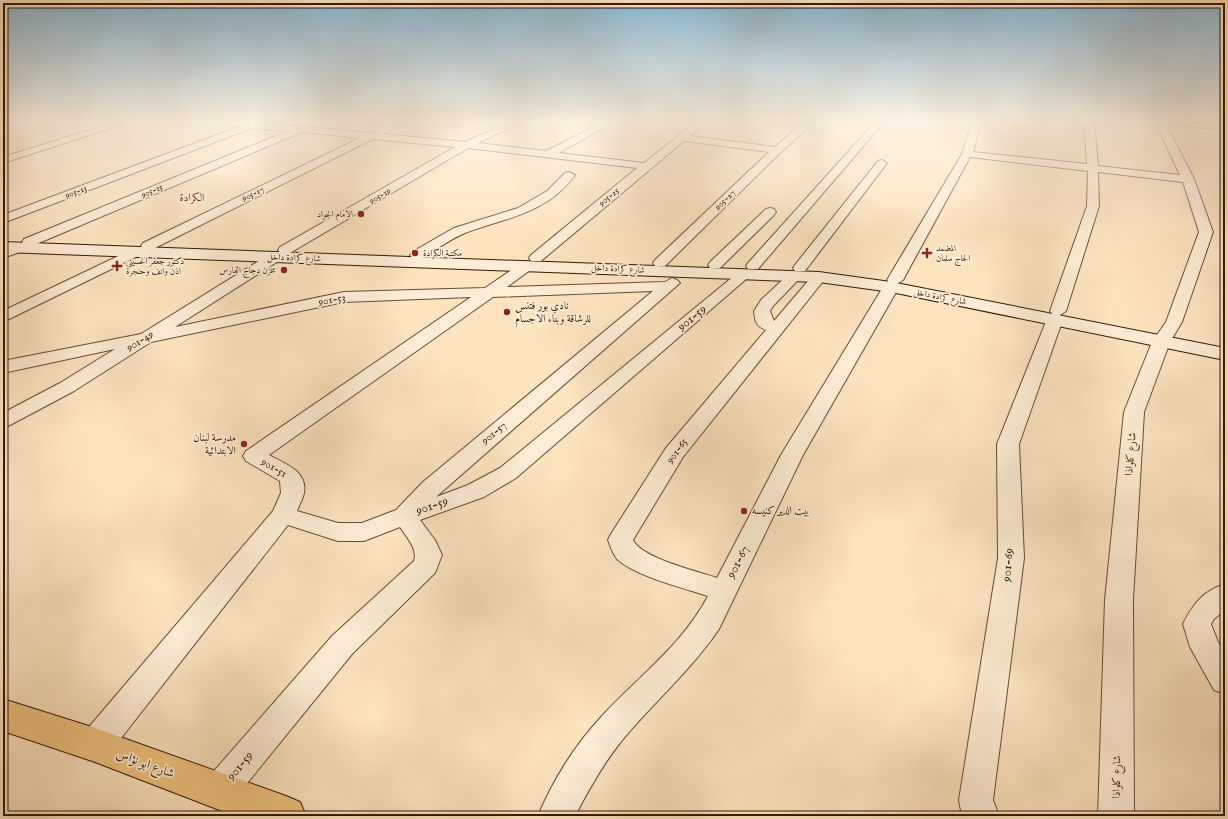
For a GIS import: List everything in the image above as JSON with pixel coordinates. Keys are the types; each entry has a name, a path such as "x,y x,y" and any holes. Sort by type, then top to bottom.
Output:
{"main road":[{"name":"شارع كرادة داخل","path":"11,246 532,262 660,263 715,265 749,270"},
{"name":"شارع كرادة داخل","path":"280,254 417,254 685,272 749,270 805,273 893,283 1164,337 1225,354"},
{"name":"شارع كرادة داخل","path":"1164,337 1225,344"},
{"name":"شارع ابو نؤاس","path":"3,715 95,745 286,816"}],"street":[{"name":"905-13","path":"3,219 159,160"},
{"name":"905-15","path":"11,246 224,160"},
{"name":"905-17","path":"3,317 322,160"},
{"name":"905-19","path":"280,254 440,160"},
{"path":"599,160 646,166"},
{"name":"905-25","path":"532,262 653,160"},
{"name":"905-27","path":"660,263 767,160"},
{"name":"901-59","path":"219,791 342,646 426,566 429,555 426,546 405,516 476,491 508,473 749,270 846,160"},
{"name":"901-67","path":"556,816 582,768 612,728 692,645 709,621 792,456 963,160"},
{"path":"1023,160 1188,179"},
{"name":"901-69","path":"981,816 977,810 976,800 1011,558 1008,444 1056,315 1093,206 1092,160"},
{"name":"شارع كلواذا","path":"1116,816 1119,600 1134,412 1164,337 1174,322 1206,232 1188,179 1179,160"},
{"name":"901-65","path":"724,590 637,561 625,551 620,540 674,453 776,329 805,273 882,164"},
{"path":"417,254 459,231 522,211 551,193 569,176"},
{"path":"715,265 770,212"},
{"name":"901-49","path":"3,421 67,387 280,254"},
{"name":"901-51","path":"95,745 283,515 293,493 291,477 254,456 532,262"},
{"name":"901-57","path":"283,515 338,532 364,532 405,516 431,487 685,272"},
{"name":"901-53","path":"3,367 148,336 344,297 668,286"},
{"path":"1225,595 1204,611 1197,624 1205,647 1225,680"}],"place":[{"name":"الامام الجواد","path":"361,214"},
{"name":"مكتبة الكرادة","path":"415,253"},
{"name":"المضمد الحاج سلمان","path":"927,253"},
{"name":"دكتور جعفر الحسيني اذن وانف وحنجرة","path":"117,266"},
{"name":"مخزن دجاج الفارس","path":"284,270"},
{"name":"نادي بور فتنس للرشاقة وبناء الاجسام","path":"507,312"},
{"name":"مدرسة لبنان الابتدائية","path":"244,444"},
{"name":"بيت الدير كنيسه","path":"744,511"}],"district":[{"name":"الكرادة","path":"192,198"}]}
